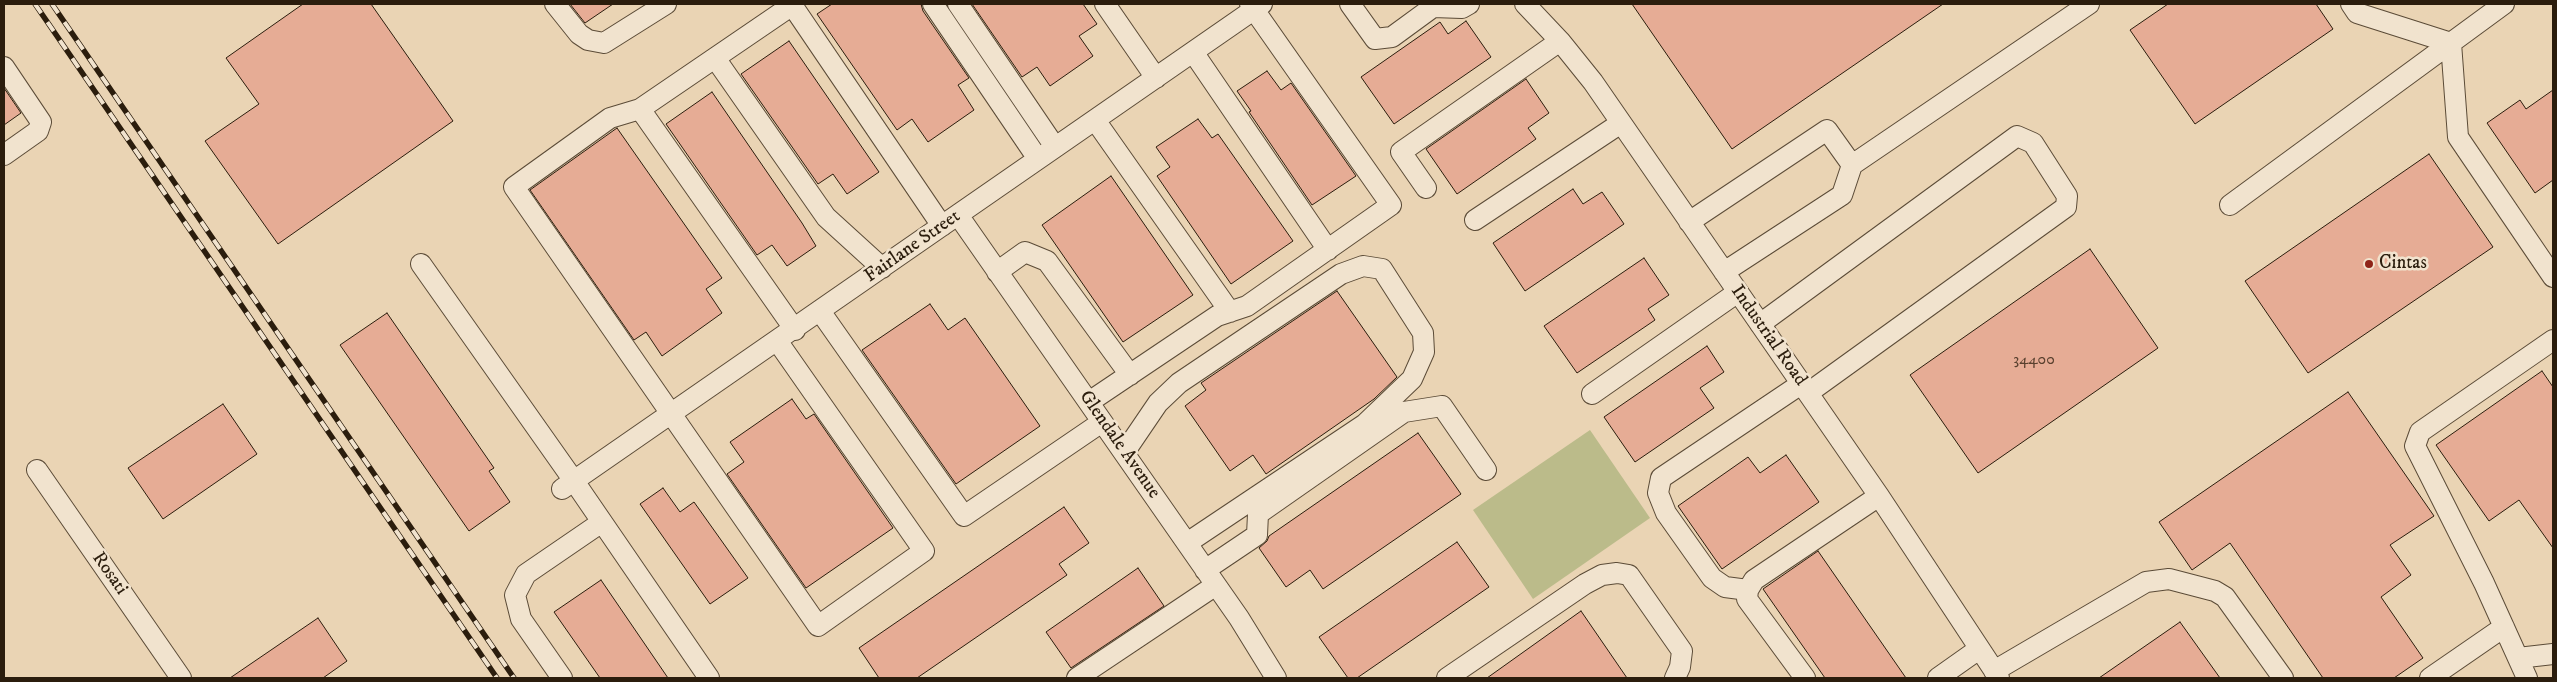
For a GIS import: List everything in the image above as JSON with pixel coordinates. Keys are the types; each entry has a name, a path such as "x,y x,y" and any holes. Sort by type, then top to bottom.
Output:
{"street":[{"path":"555,4 579,34 588,40 604,43 666,4"},
{"path":"778,342 924,551 818,626 514,186 610,118 640,109 793,4"},
{"name":"Glendale Avenue","path":"793,4 950,221 998,272 1211,578 1276,678"},
{"path":"933,4 1038,159"},
{"path":"958,4 1055,148"},
{"path":"1105,4 1156,78"},
{"path":"1350,4 1375,39 1392,37 1432,7 1462,8 1470,4"},
{"name":"Industrial Road","path":"1525,4 1560,41 1593,82 1879,496 1996,675"},
{"path":"1724,272 1842,195 1852,165 2089,4"},
{"path":"2351,4 2357,12 2451,43"},
{"path":"2230,205 2502,4"},
{"path":"1089,402 1217,316 1247,306 1391,205 1255,6"},
{"name":"Fairlane Street","path":"568,485 778,342 1193,52 1255,6"},
{"path":"1426,188 1401,152 1560,41"},
{"path":"2451,43 2458,137 2553,277"},
{"path":"1193,52 1328,250"},
{"path":"715,58 826,217 882,268"},
{"path":"4,67 41,122 38,131 4,155"},
{"path":"640,109 795,330"},
{"path":"1095,120 1230,312"},
{"path":"1475,220 1621,123"},
{"path":"1690,222 1827,130 1852,165"},
{"path":"1748,590 1725,587 1712,578 1666,513 1658,493 1661,478 1805,389 2066,207 2067,196 2033,143 2017,136 1760,324"},
{"path":"998,272 1025,252 1047,262 1130,375"},
{"path":"421,264 568,485 602,522 709,678"},
{"path":"1124,453 1158,403 1179,383 1341,274 1363,266 1382,269 1423,333 1424,352 1412,379 1365,424 1187,543"},
{"path":"1592,394 1738,292"},
{"path":"820,311 964,516 1102,422"},
{"path":"2527,678 2484,583 2415,446 2420,432 2553,340"},
{"path":"1078,678 1211,578 1257,535 1258,514 1404,412 1442,406 1486,470"},
{"name":"Rosati","path":"37,470 181,678"},
{"path":"1805,678 1746,599 1748,590 1754,580 1879,496"},
{"path":"562,678 521,619 515,595 526,574 602,522"},
{"path":"1447,678 1585,584 1602,575 1617,573 1630,575 1682,651 1680,667 1675,678"},
{"path":"1996,675 2146,582 2169,579 2215,591 2225,596 2283,678"},
{"path":"2430,678 2504,627"},
{"path":"1938,678 1979,649"},
{"path":"2518,658 2553,654"}],"green space":[{"path":"1590,430 1650,518 1533,599 1473,510"}],"building":[{"path":"303,4 371,4 453,121 278,244 205,141 259,104 226,58"},
{"path":"570,4 613,4 585,23"},
{"path":"832,4 921,4 923,11 969,78 958,85 974,110 928,142 912,119 897,130 817,14"},
{"path":"972,4 1083,4 1097,24 1079,36 1093,56 1050,86 1037,67 1022,77"},
{"path":"1632,4 1943,4 1732,149"},
{"path":"2168,4 2316,4 2333,29 2195,124 2130,30"},
{"path":"1466,21 1491,57 1394,124 1361,77 1440,22 1448,34"},
{"path":"789,41 879,172 847,194 833,174 818,184 741,74"},
{"path":"1267,71 1281,90 1291,83 1356,176 1312,205 1249,112 1251,111 1237,91"},
{"path":"1526,79 1549,113 1528,128 1536,139 1457,194 1426,149"},
{"path":"4,88 21,113 4,125"},
{"path":"2553,90 2553,180 2535,193 2487,123 2520,100 2526,109"},
{"path":"712,92 816,246 787,266 772,245 757,255 666,124"},
{"path":"1198,119 1212,138 1218,134 1293,241 1231,284 1157,176 1170,167 1156,147"},
{"path":"617,128 722,278 706,289 722,313 662,356 646,332 634,340 530,190"},
{"name":"Cintas","path":"2429,154 2493,247 2308,373 2245,281"},
{"path":"1111,176 1193,295 1123,342 1042,225"},
{"path":"1573,189 1583,204 1602,192 1624,224 1525,291 1493,243"},
{"path":"2090,249 2158,348 1978,473 1910,375"},
{"path":"1644,258 1669,295 1648,309 1655,320 1577,373 1544,326"},
{"path":"1337,291 1397,377 1374,399 1266,474 1253,455 1230,471 1185,406 1206,390 1201,383"},
{"path":"930,304 948,330 965,318 1040,426 956,484 862,350"},
{"path":"387,313 494,468 489,471 510,502 469,531 340,345"},
{"path":"1707,346 1724,372 1700,388 1714,408 1635,462 1604,417"},
{"path":"2542,371 2553,387 2553,548 2519,500 2489,521 2436,445"},
{"path":"2348,392 2434,516 2390,545 2411,575 2381,597 2423,658 2394,678 2323,678 2230,543 2192,570 2159,522"},
{"path":"792,399 806,419 814,414 893,528 806,588 727,474 744,462 730,442"},
{"path":"223,404 257,454 163,519 128,468"},
{"path":"1418,433 1461,494 1323,589 1310,570 1286,587 1259,548 1267,541 1269,536"},
{"path":"1786,455 1819,502 1722,569 1678,506 1748,457 1760,473"},
{"path":"663,488 680,512 694,502 748,578 710,604 640,504"},
{"path":"1064,507 1089,543 1059,564 1067,575 917,678 879,678 859,648"},
{"path":"1457,542 1489,587 1357,678 1348,678 1319,637"},
{"path":"1818,551 1906,678 1825,678 1763,589"},
{"path":"1138,568 1164,606 1071,668 1046,632"},
{"path":"601,580 668,678 600,678 554,612"},
{"path":"1581,611 1627,678 1487,678"},
{"path":"318,618 347,661 323,678 230,678"},
{"path":"2180,622 2220,678 2099,678"}],"railway":[{"path":"35,4 497,678"},
{"path":"52,4 514,678"}],"place":[{"name":"Cintas","path":"2369,264"}]}
